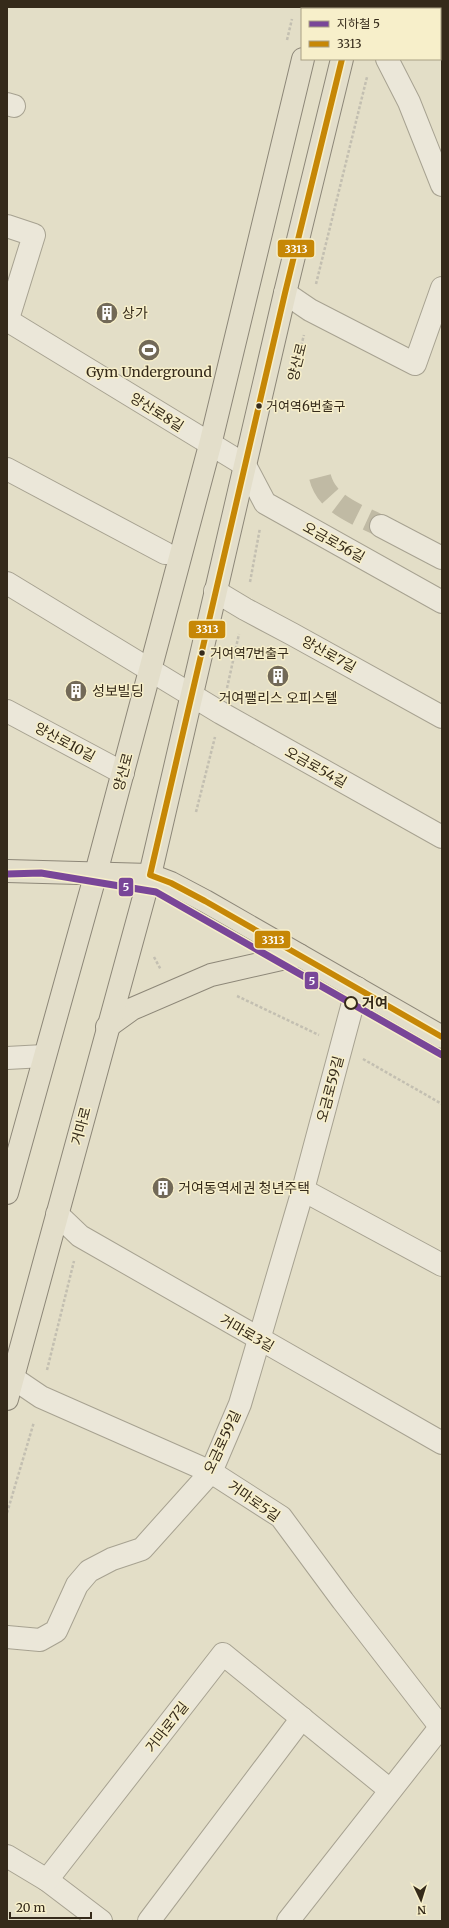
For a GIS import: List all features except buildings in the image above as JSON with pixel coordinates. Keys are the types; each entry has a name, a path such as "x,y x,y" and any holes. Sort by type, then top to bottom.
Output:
{"main road":[{"name":"양산로","path":"96,873 210,445 303,60"},
{"name":"양산로","path":"150,875 285,293 342,60"},
{"path":"7,871 150,875 171,883 442,1037"},
{"path":"7,1193 96,873"},
{"name":"거마로","path":"7,1399 107,1027 150,875"},
{"path":"107,1027 132,1009 169,991 211,975 300,955"}],"street":[{"path":"388,60 409,102 442,185"},
{"path":"7,226 34,235 7,321"},
{"path":"285,293 310,310 415,364 442,288"},
{"name":"양산로8길","path":"7,321 245,465"},
{"path":"245,465 265,503"},
{"path":"7,469 165,554"},
{"name":"오금로56길","path":"265,503 442,602"},
{"path":"380,526 442,558"},
{"path":"7,583 150,671 191,694"},
{"name":"양산로7길","path":"215,591 442,717"},
{"name":"오금로54길","path":"191,694 221,713 442,837"},
{"name":"양산로10길","path":"7,711 123,774"},
{"name":"오금로59길","path":"7,1638 40,1640 56,1631 77,1585 89,1571 112,1559 142,1549 211,1472 240,1404 303,1190 357,988"},
{"path":"7,1058 44,1056"},
{"path":"303,1190 442,1265"},
{"name":"거마로3길","path":"57,1214 80,1236 259,1340 442,1443"},
{"name":"거마로5길","path":"13,1378 41,1397 211,1472 281,1517 343,1601 442,1727"},
{"name":"거마로7길","path":"47,1880 223,1654 390,1790"},
{"path":"149,1921 302,1718"},
{"path":"288,1921 390,1790 442,1727"},
{"path":"7,1856 47,1880 101,1921"}],"path":[{"name":"양산로","path":"295,371 368,74"},
{"path":"196,812 245,609 265,503"},
{"path":"151,952 162,973"},
{"path":"233,994 323,1037"},
{"path":"362,1059 442,1104"}],"tunnel":[{"path":"320,477 329,495 336,502 353,513 381,526"}],"metro line":[{"name":"5","path":"7,874 41,873 156,892 442,1055"}],"transit line":[{"name":"3313","path":"342,60 285,293 150,875 171,883 205,901 442,1037"}],"place":[{"name":"상가","path":"107,313"},
{"name":"Gym Underground","path":"149,350"},
{"name":"거여역6번출구","path":"259,406"},
{"name":"거여역7번출구","path":"202,653"},
{"name":"거여팰리스 오피스텔","path":"278,676"},
{"name":"성보빌딩","path":"76,691"},
{"name":"거여","path":"351,1003"},
{"name":"거여동역세권 청년주택","path":"163,1188"}]}
